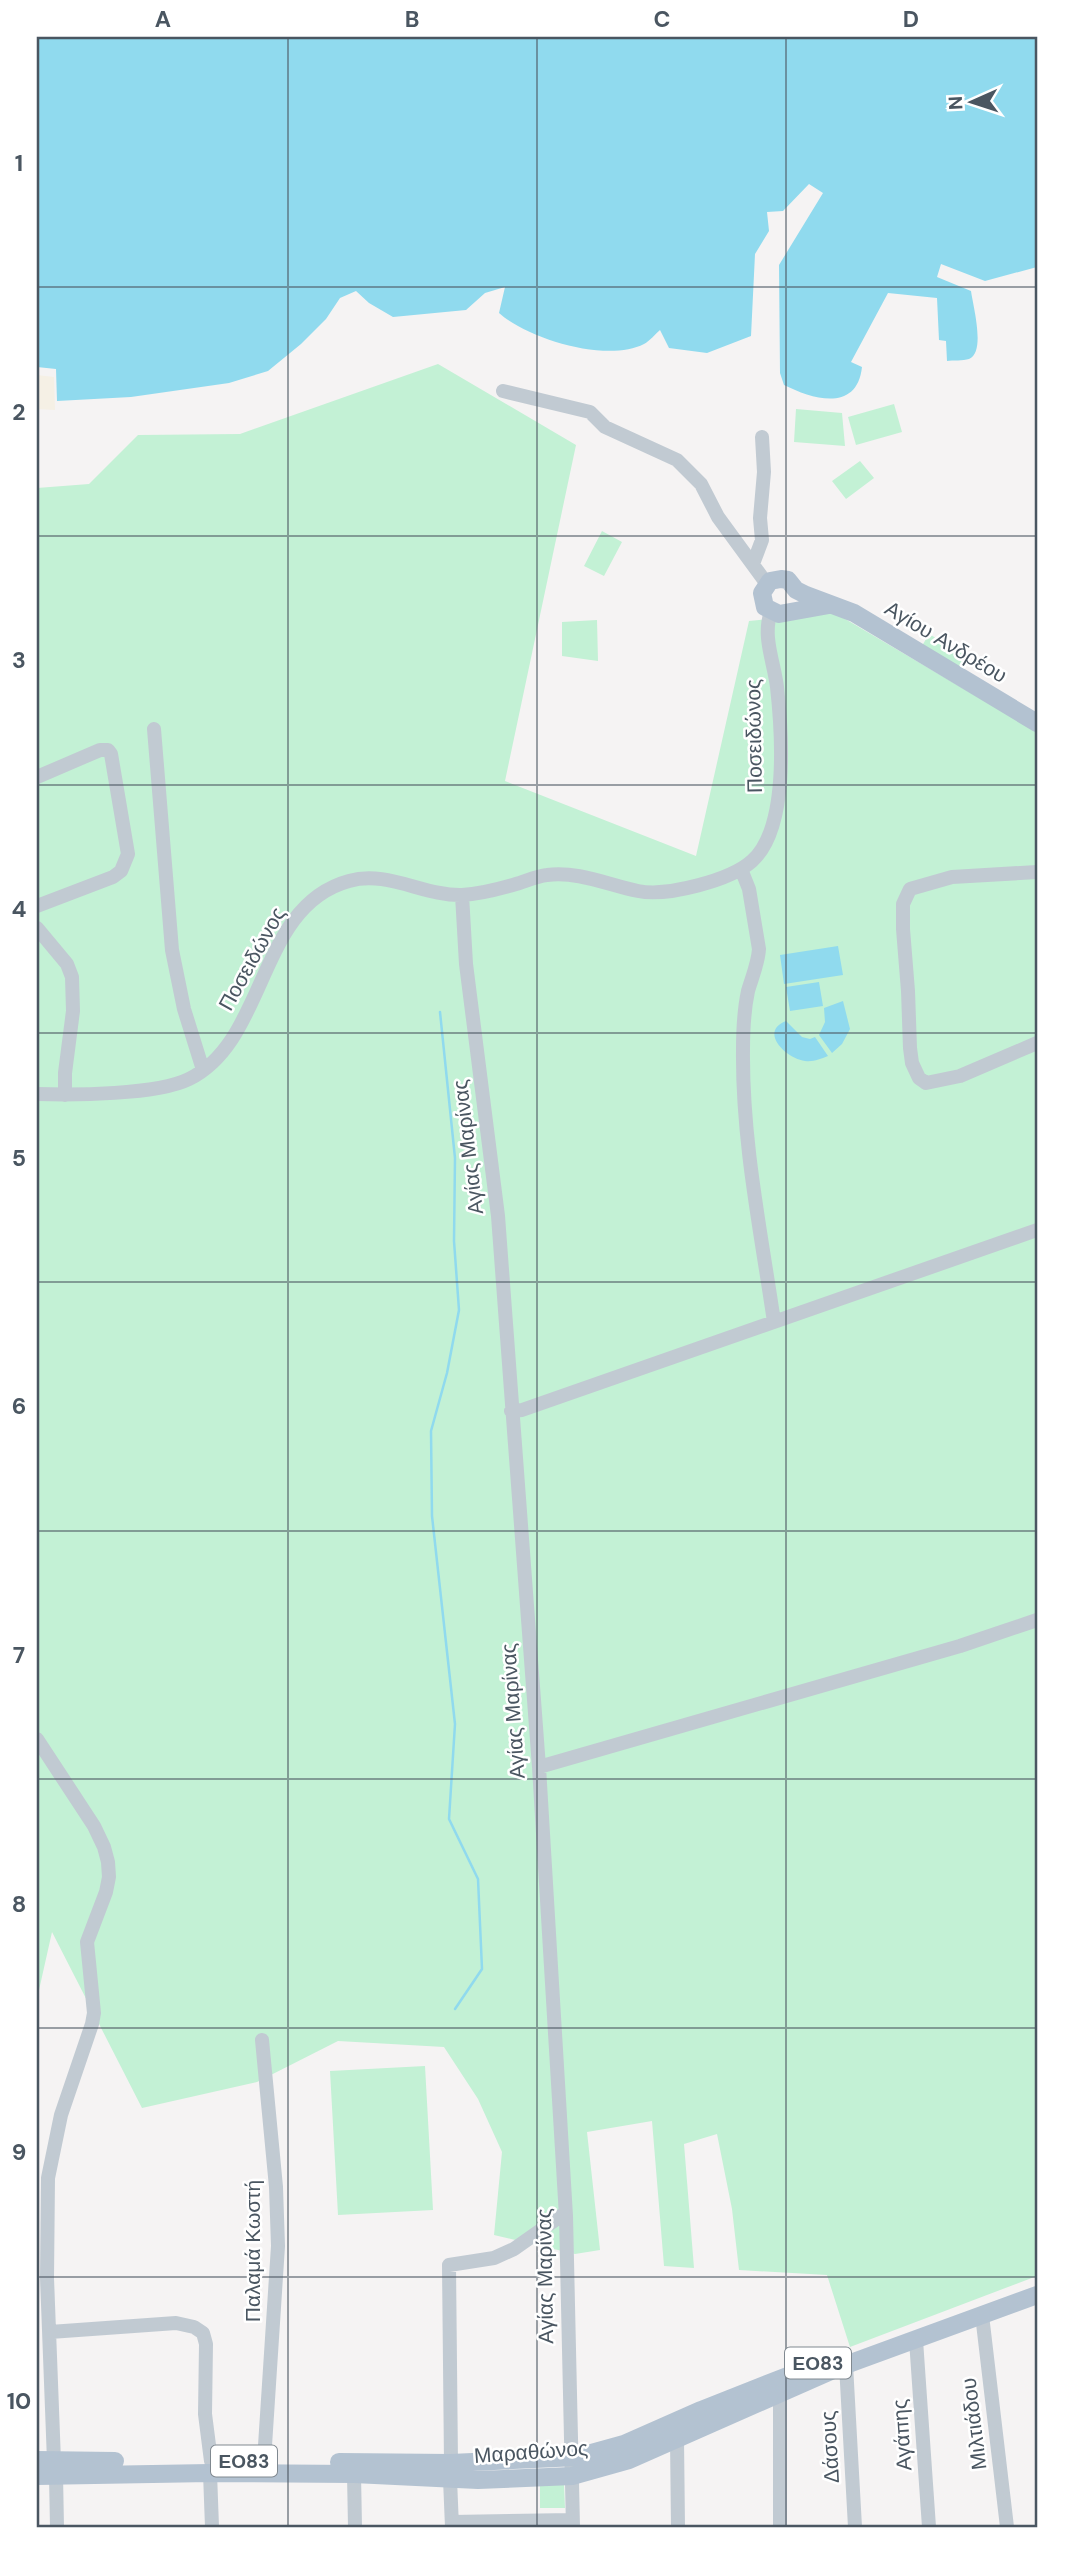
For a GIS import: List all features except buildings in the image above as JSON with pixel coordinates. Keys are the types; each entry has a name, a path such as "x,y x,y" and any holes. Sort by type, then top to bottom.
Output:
{"main road":[{"name":"Αγίου Ανδρέου","path":"767,584 781,579 793,584 796,590 854,613 1037,723"},
{"path":"767,584 762,597 765,607 780,611 796,602 796,590"},
{"name":"Αγίου Ανδρέου","path":"780,611 829,605"},
{"name":"Μαραθώνος","path":"571,2467 701,2410 835,2356 1037,2282"},
{"name":"Μαραθώνος","path":"211,2467 264,2461 450,2471 478,2480 629,2460 846,2365 1037,2295"},
{"name":"Μαραθώνος","path":"37,2476 49,2465 211,2467 354,2474 450,2471"}],"street":[{"path":"503,391 590,412 605,427 677,460 701,485 718,517 767,584"},
{"path":"753,564 762,540 762,437"},
{"name":"Ποσειδώνος","path":"37,1094 65,1095 161,1087 189,1079 203,1070 215,1060 232,1038 274,953 296,919 317,895 341,883 365,878 462,895 512,886 545,874 594,878 636,891 655,892 701,883 741,869 754,860 765,846 773,828 779,720 777,687 767,628 780,611"},
{"path":"154,729 172,950 184,1009 203,1070"},
{"path":"37,777 100,750 107,750 111,754 128,854 121,871 113,877 37,906"},
{"path":"741,869 749,889 759,949 745,1004 743,1028 750,1164 774,1322"},
{"path":"1037,872 952,877 910,889 903,904 903,929 910,1048 912,1063 919,1078 926,1083 960,1076 1037,1043"},
{"name":"Αγίας Μαρίνας","path":"462,895 466,964 498,1216 539,1767 565,2213 573,2524"},
{"path":"37,928 67,964 72,977 73,1011 65,1095"},
{"path":"512,1411 522,1410 1037,1230"},
{"path":"539,1767 960,1646 1037,1620"},
{"path":"37,1740 94,1826 104,1847 109,1877 87,1942 94,2013 92,2024 61,2115 48,2178 46,2222 50,2332 49,2465 57,2527"},
{"name":"Παλαμά Κωστή","path":"262,2040 278,2246 264,2461"},
{"path":"565,2213 514,2249 494,2258 449,2264 450,2471 452,2525 573,2524"},
{"name":"Μιλτιάδου","path":"982,2315 1007,2527"},
{"path":"50,2332 176,2323 194,2327 203,2333 206,2344 205,2414 211,2467 212,2527"},
{"name":"Αγάπης","path":"916,2340 929,2527"},
{"name":"Δάσους","path":"846,2365 855,2527"},
{"path":"779,2527 780,2393"},
{"path":"677,2440 678,2527"},
{"path":"354,2474 355,2527"}],"green space":[{"path":"438,364 576,445 505,781 696,856 749,621 835,613 1037,732 1037,2276 850,2347 827,2275 739,2270 732,2209 717,2134 684,2144 694,2268 664,2266 652,2121 587,2132 600,2250 575,2254 494,2235 502,2152 478,2099 444,2047 338,2041 257,2082 142,2108 52,1932 37,1999 37,488 89,484 138,435 240,434"},
{"path":"894,404 902,432 856,445 848,417"},
{"path":"796,409 842,413 845,446 794,442"},
{"path":"860,461 874,478 846,499 832,481"},
{"path":"602,531 622,542 604,576 584,566"},
{"path":"597,620 598,661 562,656 562,622"},
{"path":"929,634 969,657 956,679 916,656"},
{"path":"425,2066 433,2210 338,2215 330,2071"},
{"path":"540,2484 564,2484 565,2508 540,2508"}],"sand":[{"path":"37,375 54,377 55,410 37,409"}],"water":[{"path":"37,37 1037,37 1037,267 985,281 941,264 937,277 971,291 976,317 977,348 974,355 964,360 947,361 946,341 939,340 937,298 888,293 851,362 862,367 852,391 832,398 808,395 784,385 780,373 779,265 823,193 809,184 783,211 767,212 769,231 755,254 751,336 707,353 669,348 660,330 644,344 610,351 548,339 512,323 499,313 505,287 485,293 466,310 393,317 369,303 356,291 340,298 326,319 268,371 229,383 131,397 57,401 56,369 37,367"},
{"path":"838,946 843,975 784,984 780,955"},
{"path":"819,982 823,1006 790,1011 786,987"},
{"path":"843,1001 850,1029 842,1044 832,1053 819,1035 825,1022 824,1008"},
{"path":"786,1021 802,1037 815,1037 828,1056 805,1061 784,1050 775,1038 775,1032 778,1026"}],"waterway":[{"path":"440,1012 455,1158 454,1241 459,1310 447,1373 431,1431 432,1516 455,1724 449,1819 478,1879 482,1969 455,2009"}]}
